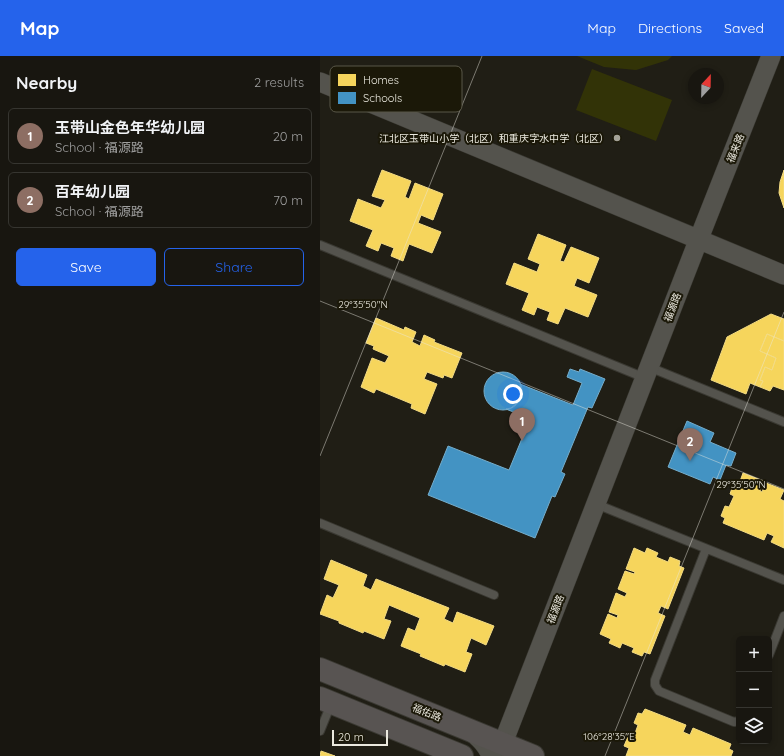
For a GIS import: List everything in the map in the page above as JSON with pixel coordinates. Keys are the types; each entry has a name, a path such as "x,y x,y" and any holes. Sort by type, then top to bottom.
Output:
{"main road":[{"name":"福佑路","path":"320,669 468,729 500,752 533,756"},
{"path":"326,701 462,756"}],"street":[{"name":"福来路","path":"698,241 771,56"},
{"path":"320,82 330,86"},
{"path":"391,112 698,241 784,275"},
{"name":"福源路","path":"500,752 698,241"},
{"path":"468,729 487,729 496,727 505,722 516,711"}],"lane":[{"path":"320,245 647,373 784,422"},
{"path":"596,504 784,580"},
{"path":"320,523 494,595"},
{"path":"706,549 655,680 655,685 659,691 736,722"},
{"path":"772,647 784,616"},
{"path":"320,731 326,701"}],"shaded area":[{"path":"577,56 672,56 668,60 636,70 604,67"},
{"path":"592,69 672,100 656,141 576,110"}],"building: Homes":[{"path":"382,170 411,181 405,197 409,199 415,183 443,194 433,220 421,215 418,223 441,232 432,253 409,244 403,261 391,256 394,248 381,243 378,251 366,246 373,230 350,221 358,199 381,208 385,200 372,196"},
{"path":"784,170 784,208 779,193 780,182"},
{"path":"538,234 566,245 560,261 564,262 571,247 599,258 589,283 577,278 574,286 597,295 588,317 565,308 558,324 547,320 550,312 537,307 534,315 522,310 529,293 506,284 514,263 537,272 540,264 528,259"},
{"path":"771,314 784,319 784,341 767,334 760,351 776,358 772,370 765,367 760,380 763,381 760,387 750,383 746,394 711,380 727,337"},
{"path":"376,318 404,330 405,327 416,332 412,342 420,346 424,335 435,340 434,342 462,353 452,378 444,375 443,378 427,372 424,379 437,384 425,414 411,408 412,404 376,389 374,393 361,387 372,358 385,363 389,356 373,349 374,346 366,343"},
{"path":"767,334 784,341 784,390 773,386 770,391 760,387 763,381 760,380 765,367 772,370 776,358 760,351"},
{"path":"743,473 763,481 760,491 762,492 766,483 784,490 780,499 784,501 784,548 771,542 774,536 767,533 764,540 723,523 725,518 721,516 725,506 729,507 734,496 730,494 734,482 739,484"},
{"path":"634,548 645,553 647,548 658,553 656,557 668,562 670,557 680,561 679,566 684,568 668,609 661,606 658,613 665,616 650,654 644,652 642,656 632,652 634,648 622,643 620,648 609,643 611,639 600,634 608,614 617,618 618,615 609,612 616,593 625,597 627,593 618,589 625,571 634,574 635,572 626,569"},
{"path":"331,560 367,575 363,586 371,590 376,579 449,608 444,619 453,623 457,612 494,626 486,645 471,638 466,652 472,654 465,672 445,664 444,666 401,646 408,628 415,631 420,618 389,605 384,619 391,621 384,639 364,631 363,633 339,623 339,621 320,614 327,595 333,598 339,585 324,579"},
{"path":"645,709 686,725 683,732 690,735 693,728 731,744 729,749 733,751 731,756 626,756 629,748 624,746 629,734 634,736 638,725 634,723 638,713 642,714"},
{"path":"321,751 335,756 320,756"}],"building: Schools":[{"path":"570,369 579,372 580,369 605,379 592,408 588,407 561,472 565,474 555,497 552,496 535,538 428,495 448,446 509,470 530,419 506,409 511,408 520,399 522,393 520,384 573,405 582,383 567,377"},
{"path":"503,372 513,375 519,381 522,391 519,401 513,407 503,410 493,407 487,401 484,391 487,381 493,375"},
{"path":"687,421 714,433 710,442 736,453 731,466 726,465 720,480 713,477 710,484 668,467"}],"place":[{"name":"江北区玉带山小学（北区）和重庆字水中学（北区）","path":"617,138"},
{"name":"玉带山金色年华幼儿园","path":"522,441"},
{"name":"百年幼儿园","path":"690,461"}]}
